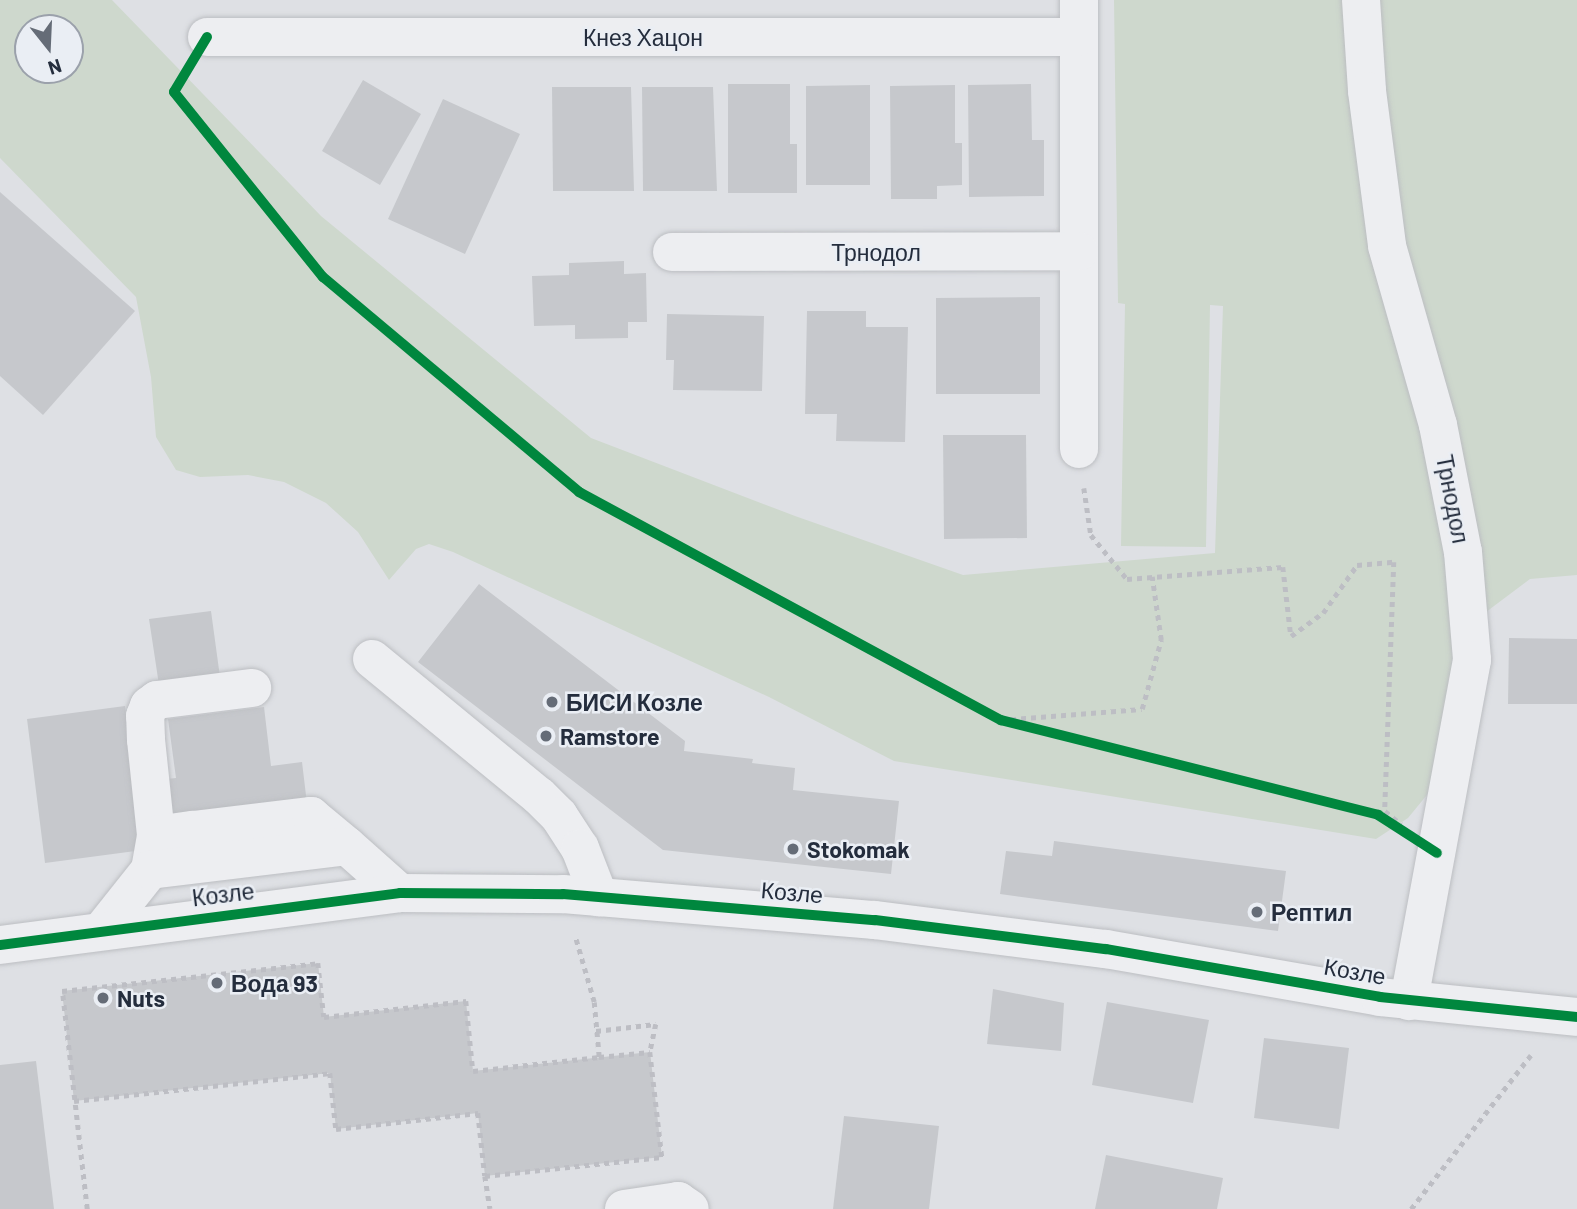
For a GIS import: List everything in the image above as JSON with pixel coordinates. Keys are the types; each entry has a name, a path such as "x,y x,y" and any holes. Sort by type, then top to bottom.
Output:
{"street":[{"name":"Трнодол","path":"1361,0 1367,91 1387,246 1438,425 1463,552 1472,660 1409,1001"},
{"name":"Кнез Хацон","path":"207,37 1079,19"},
{"path":"1079,19 1079,449"},
{"name":"Трнодол","path":"672,252 1079,251"},
{"path":"372,659 539,796 559,816 580,848 581,895"},
{"path":"103,929 153,853 145,716 149,706 157,700 252,688"},
{"path":"153,853 347,846 400,893"},
{"name":"Козле","path":"0,945 103,929 400,893 581,895 874,920 1106,949 1409,1001 1569,1016"},
{"path":"624,1209 678,1201 690,1209"}],"path":[{"path":"1091,535 1127,579 1283,567 1291,636 1323,613 1357,565 1394,562 1385,811 1437,853"},
{"path":"1001,720 1142,709 1161,640 1152,577"},
{"path":"989,713 1001,720 1042,730"},
{"path":"1378,815 1437,853"},
{"path":"581,895 599,1057"},
{"path":"87,1209 62,991 318,963 324,1017 466,1001 474,1071 650,1052"},
{"path":"1411,1209 1569,1016"},
{"path":"485,1176 662,1157 650,1052 656,1024 596,1031"},
{"path":"74,1101 330,1073 336,1129 478,1113 490,1209"}],"shaded area":[{"path":"0,0 112,0 321,216 591,438 795,516 963,575 1215,553 1223,306 1210,305 1206,547 1121,546 1125,304 1118,303 1114,0 1577,0 1577,575 1530,579 1474,621 1431,790 1408,818 1376,839 894,761 769,697 453,552 429,544 416,549 389,580 358,532 326,503 284,482 248,475 200,477 176,470 156,437 151,377 136,297 0,158"}],"building":[{"path":"363,80 421,114 380,185 322,151"},
{"path":"728,84 790,84 790,144 797,144 797,193 728,193"},
{"path":"1031,84 1032,140 1044,140 1044,196 969,197 968,85"},
{"path":"870,85 870,185 806,185 806,86"},
{"path":"955,85 955,143 962,143 962,185 937,186 937,199 891,199 890,86"},
{"path":"552,87 631,87 634,191 553,191"},
{"path":"642,87 713,87 717,191 643,191"},
{"path":"443,99 520,134 465,254 388,219"},
{"path":"0,192 135,311 43,415 0,376"},
{"path":"624,261 624,274 646,273 647,322 628,322 628,338 575,339 575,325 534,326 532,276 569,275 569,263"},
{"path":"1040,297 1040,394 936,394 936,298"},
{"path":"807,311 866,311 866,327 908,327 905,442 836,441 837,414 805,414"},
{"path":"667,314 764,316 762,391 673,390 674,360 666,360"},
{"path":"943,435 1026,435 1027,538 944,539"},
{"name":"БИСИ Козле","path":"479,584 685,741 684,751 753,759 752,763 795,768 793,790 899,801 891,874 663,850 418,662"},
{"path":"211,611 220,677 159,685 149,619"},
{"path":"1509,638 1577,639 1577,704 1508,704"},
{"path":"125,706 143,850 45,863 27,719"},
{"path":"264,707 271,766 302,762 314,862 179,878 166,779 176,778 168,719"},
{"path":"1054,841 1286,871 1278,931 1000,894 1006,851 1052,856"},
{"path":"318,963 324,1017 466,1001 473,1071 650,1052 662,1157 485,1176 478,1113 336,1129 330,1073 74,1101 62,991"},
{"path":"993,989 1064,1003 1061,1051 987,1044"},
{"path":"1107,1002 1209,1020 1193,1103 1092,1085"},
{"path":"1264,1038 1349,1048 1339,1129 1254,1118"},
{"path":"36,1061 54,1209 0,1209 0,1065"},
{"path":"844,1116 939,1126 929,1209 833,1209"},
{"path":"1106,1155 1223,1178 1217,1209 1095,1209"}],"cycle path":[{"path":"207,37 174,92 323,277 579,492 1001,720 1378,815 1437,853"},
{"path":"0,945 400,893 563,894 875,920 1106,949 1380,997 1577,1017"}],"place":[{"name":"БИСИ Козле","path":"552,702"},
{"name":"Ramstore","path":"546,736"},
{"name":"Stokomak","path":"793,849"},
{"name":"Рептил","path":"1257,912"},
{"name":"Вода 93","path":"217,983"},
{"name":"Nuts","path":"103,998"}]}
